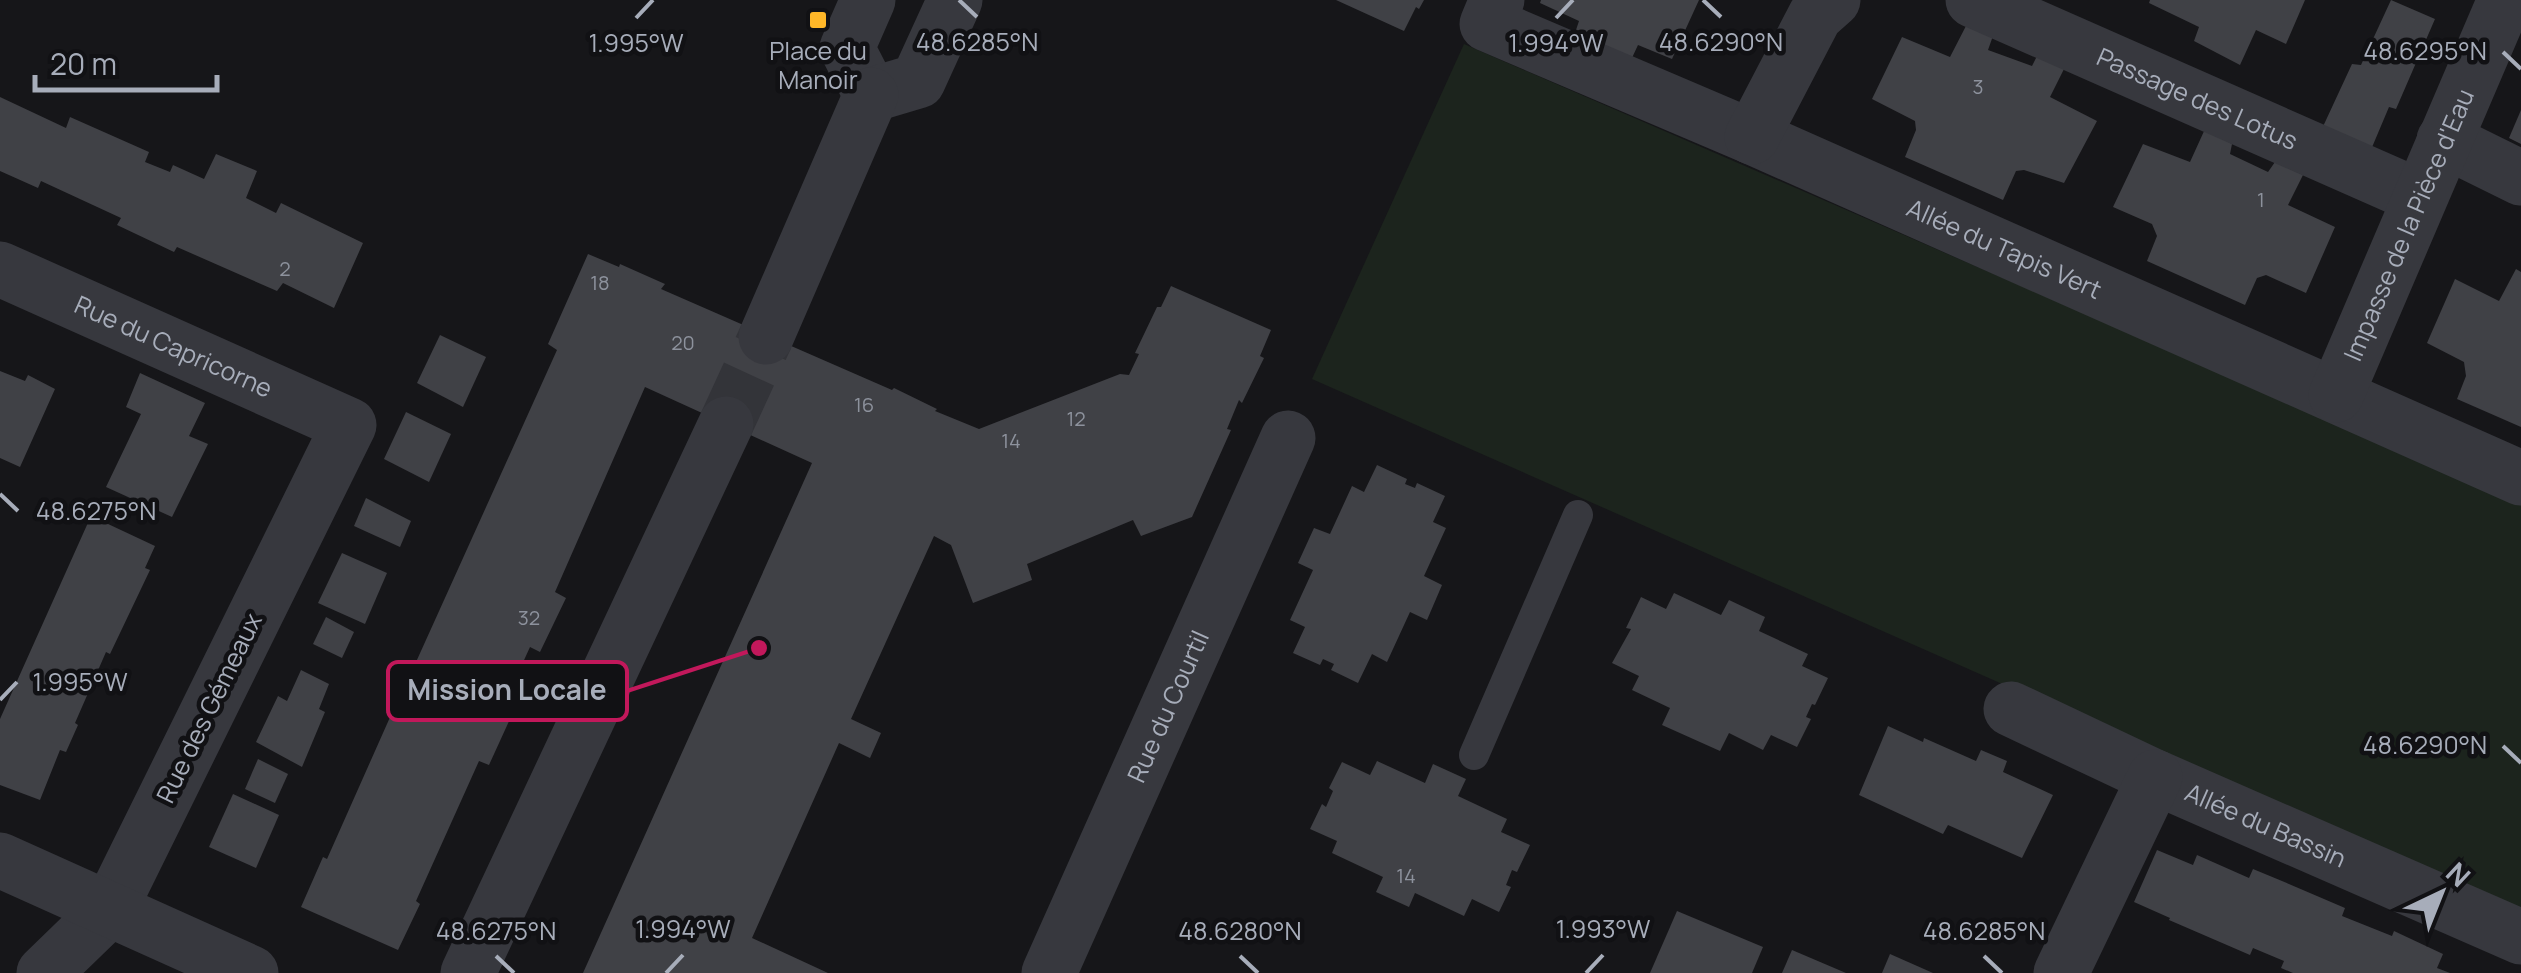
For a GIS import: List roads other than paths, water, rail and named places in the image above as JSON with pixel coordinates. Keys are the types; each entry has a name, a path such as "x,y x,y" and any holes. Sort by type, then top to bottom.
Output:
{"street":[{"path":"868,0 846,48 870,95"},
{"path":"870,95 918,82 954,0"},
{"path":"1752,138 1815,16 1833,0"},
{"name":"Passage des Lotus","path":"1974,0 2420,197"},
{"name":"Impasse de la Pièce d'Eau","path":"2336,395 2504,0"},
{"name":"Allée du Tapis Vert","path":"1492,12 1752,138 2521,478"},
{"path":"766,336 870,95"},
{"path":"2444,140 2521,178"},
{"name":"Rue du Capricorne","path":"0,269 349,425"},
{"path":"468,973 726,424"},
{"name":"Rue des Gémeaux","path":"44,973 110,909 349,425"},
{"name":"Rue du Courtil","path":"1049,973 1288,438"},
{"name":"Allée du Bassin","path":"2011,709 2155,777 2521,937"},
{"path":"2062,973 2155,777"},
{"path":"0,860 251,973"}],"lane":[{"path":"1474,755 1578,515"}],"tunnel":[{"path":"726,424 766,337"}],"place":[{"name":"Place du Manoir","path":"818,20"},
{"name":"Mission Locale","path":"759,648"}]}
